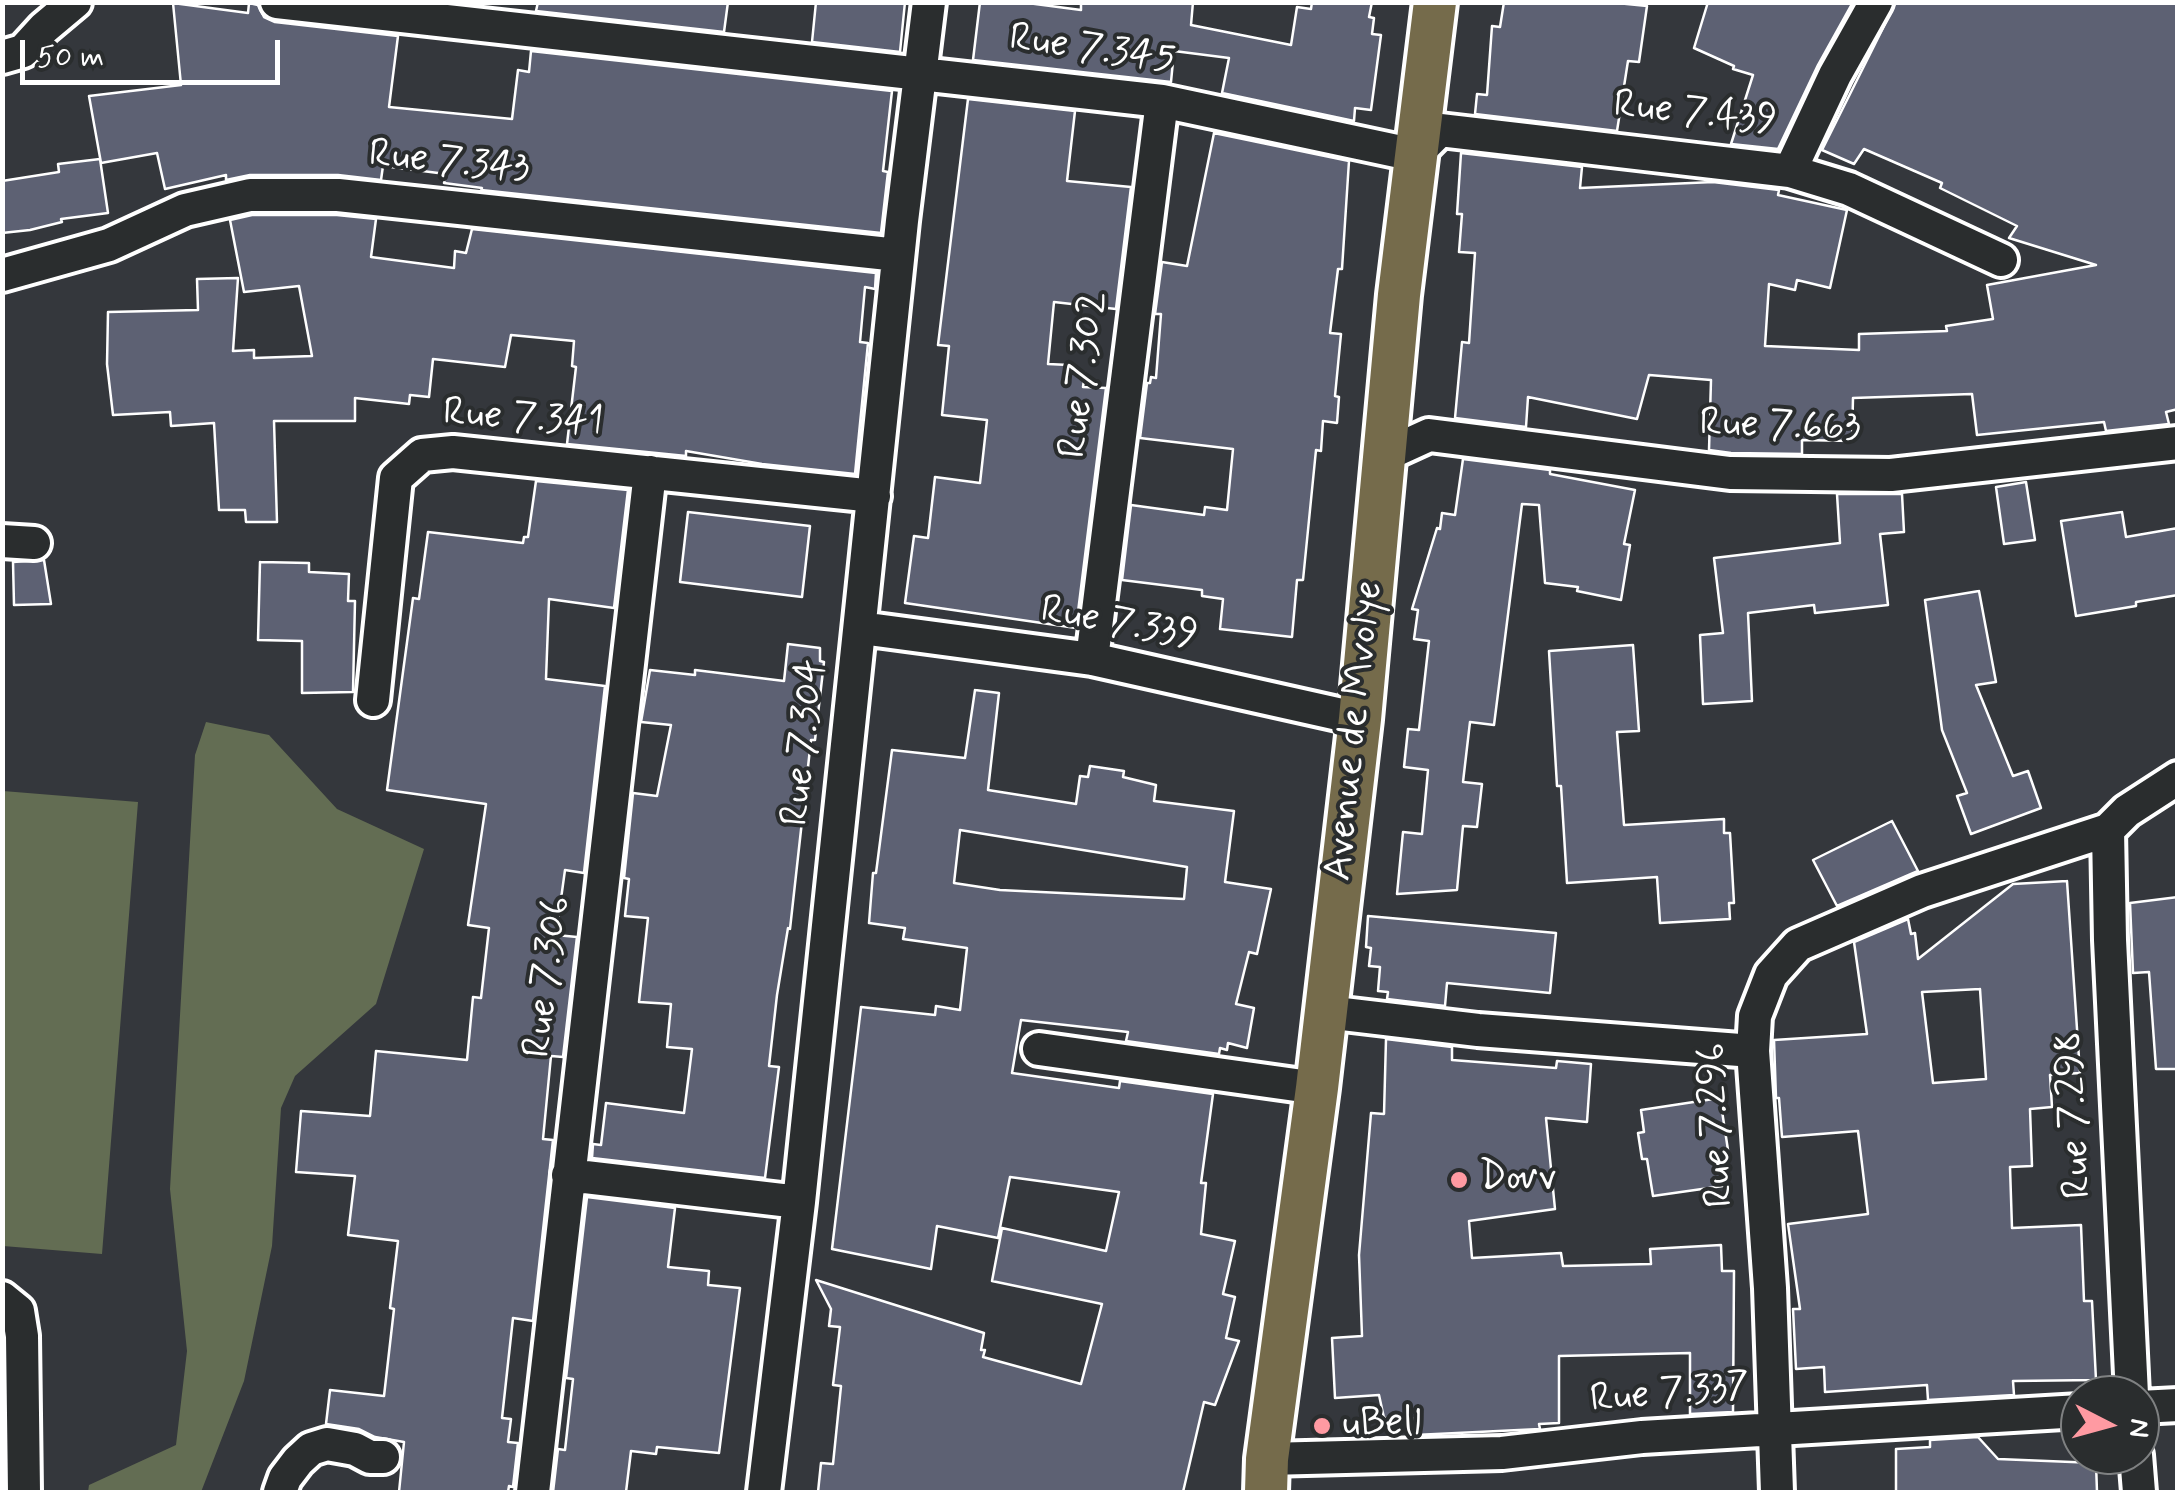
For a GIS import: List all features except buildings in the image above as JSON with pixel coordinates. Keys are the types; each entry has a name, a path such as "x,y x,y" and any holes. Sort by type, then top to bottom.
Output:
{"main road":[{"name":"Avenue de Mvolye","path":"1260,1481 1326,1012 1360,719 1414,155 1435,2"}],"street":[{"path":"2,57 23,51 74,2"},
{"name":"Rue 7.345","path":"277,2 1162,101 1414,155"},
{"name":"Rue 7.304","path":"764,1492 929,2"},
{"name":"Rue 7.439","path":"1414,155 1440,130 1790,171 1835,75 1876,2"},
{"name":"Rue 7.302","path":"1092,658 1162,101"},
{"path":"1790,171 1849,189 2001,260"},
{"name":"Rue 7.343","path":"2,275 108,245 185,210 250,196 338,195 898,256"},
{"name":"Rue 7.663","path":"1384,456 1429,435 1730,473 1892,474 2178,443"},
{"name":"Rue 7.341","path":"373,700 396,478 422,455 453,452 874,496"},
{"name":"Rue 7.306","path":"534,1492 650,472"},
{"name":"Rue 7.339","path":"861,628 1092,658 1360,719"},
{"name":"Rue 7.296","path":"1776,1492 1770,1288 1753,1051 1755,1016 1771,975 1798,945 1922,891 2108,830 2127,810 2178,778"},
{"name":"Rue 7.298","path":"2108,830 2131,1375"},
{"path":"1326,1012 1478,1030 1753,1051"},
{"path":"1039,1049 1317,1088"},
{"path":"568,1174 798,1202"},
{"path":"2,1298 18,1312 22,1336 24,1492"},
{"name":"Rue 7.337","path":"1260,1481 1642,1437 2060,1412"},
{"path":"280,1492 298,1461 326,1444 382,1458"}],"shaded area":[{"path":"2,1318 10,1320 14,1492 3,1492"}],"green space":[{"path":"206,722 269,735 337,809 424,849 376,1004 295,1076 281,1108 272,1246 244,1381 201,1492 88,1492 89,1485 176,1445 187,1351 170,1189 195,755"},
{"path":"3,791 138,802 102,1254 3,1246"}],"place":[{"name":"Dovv","path":"1459,1180"},
{"name":"uBell","path":"1322,1426"}]}
